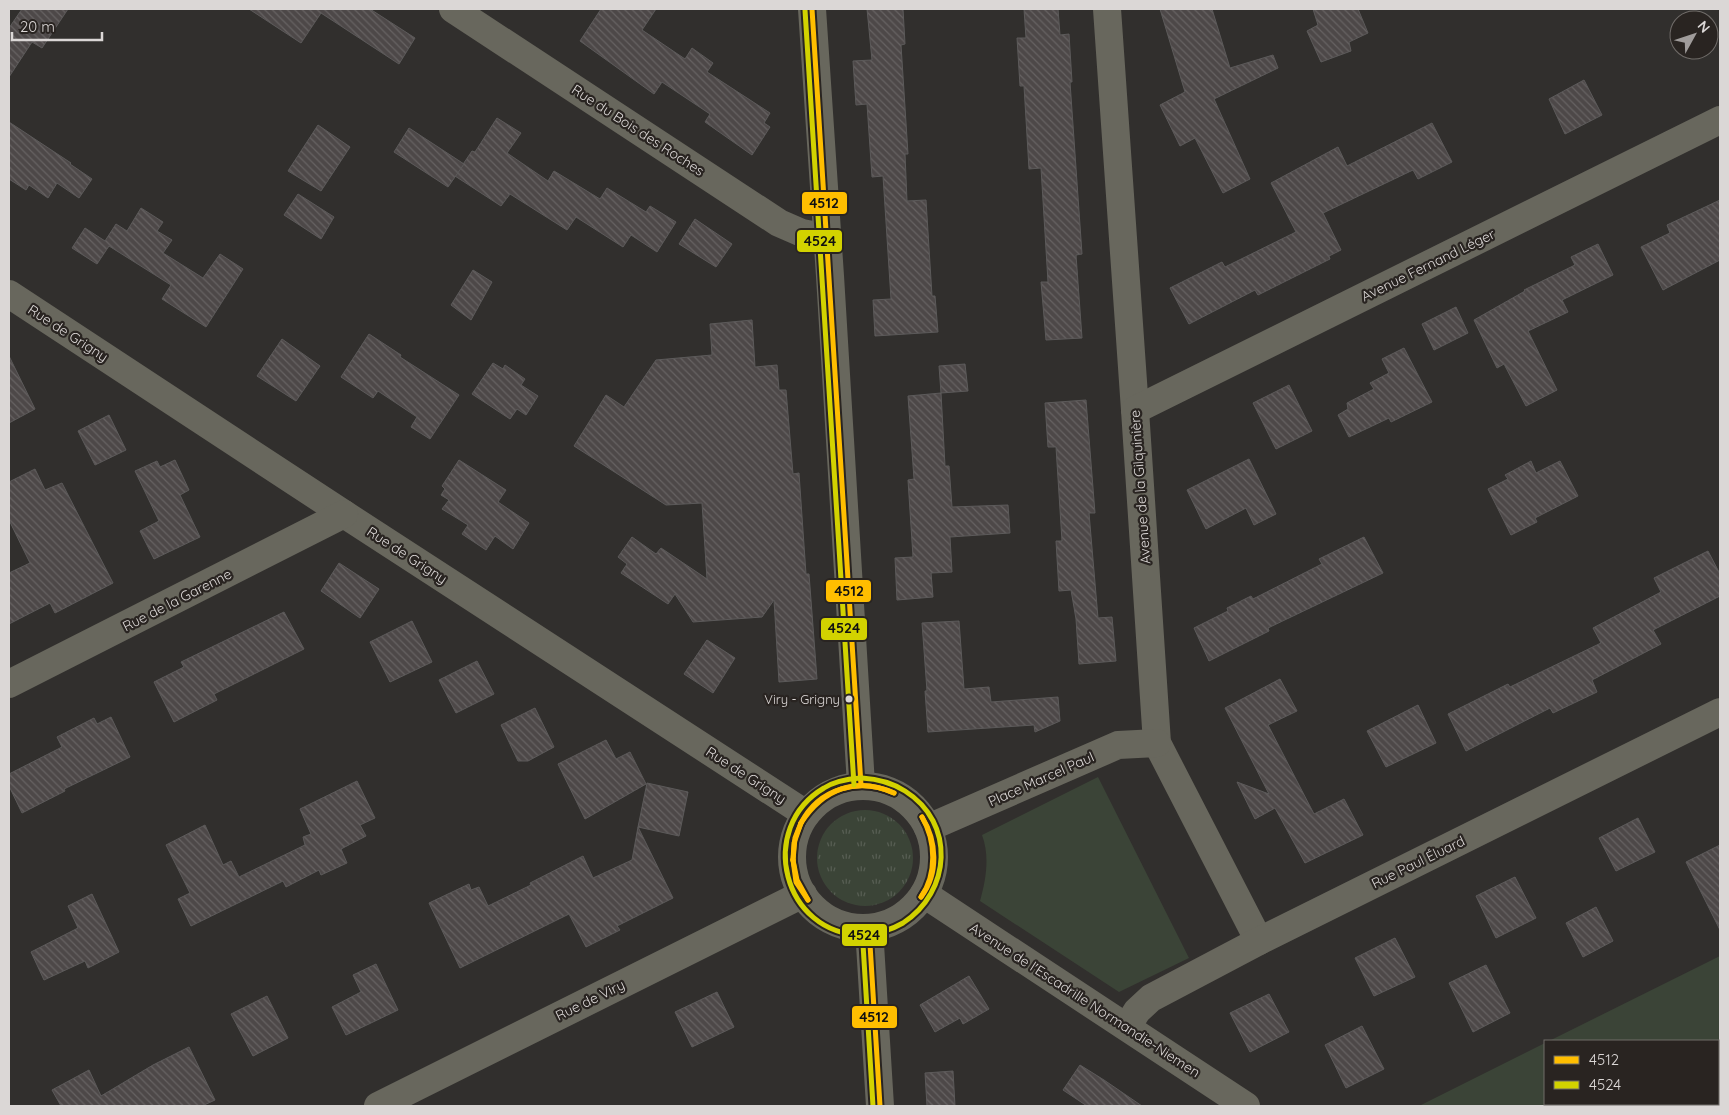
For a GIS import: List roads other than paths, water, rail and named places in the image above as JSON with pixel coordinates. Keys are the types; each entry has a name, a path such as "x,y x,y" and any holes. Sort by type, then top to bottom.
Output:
{"street":[{"name":"Rue du Bois des Roches","path":"453,9 779,223 802,234 828,238"},
{"path":"812,9 862,785"},
{"name":"Avenue de la Gilquinière","path":"1106,9 1157,744 1259,941"},
{"name":"Avenue Fernand Léger","path":"1135,410 1720,120"},
{"name":"Rue de Grigny","path":"9,294 806,814"},
{"name":"Rue de la Garenne","path":"9,684 302,537 344,514"},
{"name":"Rue Paul Éluard","path":"1127,1027 1137,1011 1151,998 1259,941 1720,712"},
{"name":"Place Marcel Paul","path":"928,828 1118,745 1157,744"},
{"path":"862,785 882,788 901,797 917,810 928,828 934,850 933,873 924,894 910,911 890,922 869,928 849,926 831,920 815,909 803,894 794,875 792,854 796,833 806,814 821,799 840,789 862,785"},
{"name":"Rue de Viry","path":"378,1106 803,894"},
{"name":"Avenue de l'Escadrille Normandie-Niemen","path":"924,894 1246,1106"},
{"path":"869,928 880,1106"}],"place":[{"name":"Viry - Grigny","path":"849,699"}]}
